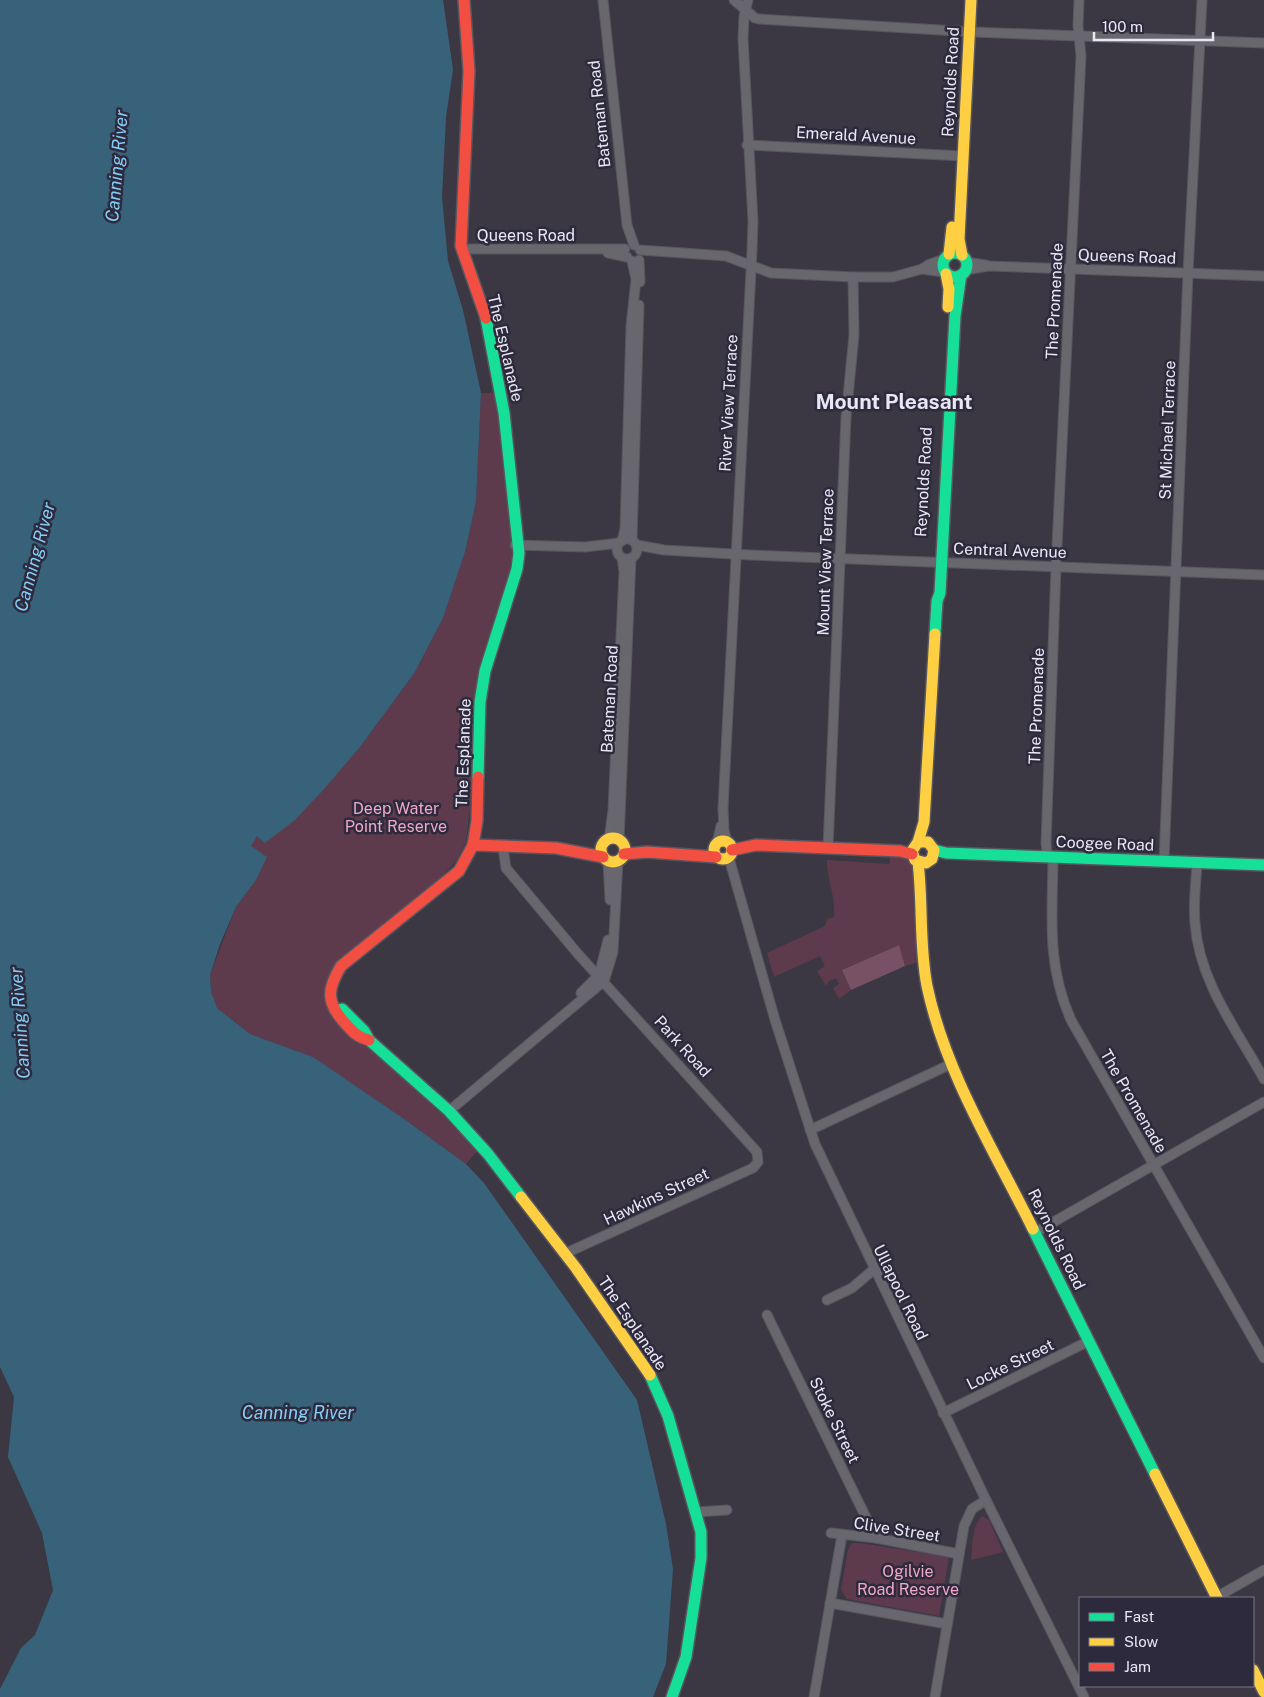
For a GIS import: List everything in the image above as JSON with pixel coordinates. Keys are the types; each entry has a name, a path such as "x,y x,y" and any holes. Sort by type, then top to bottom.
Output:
{"street":[{"name":"The Esplanade","path":"464,0 469,71 462,220 464,249 471,277 484,312 500,382 512,467 518,568 485,671 480,702 477,822 472,845 459,871 366,948 353,956 338,971 332,981 330,998 335,1012 348,1029 357,1037 369,1040 449,1111 488,1154 636,1352 648,1372 668,1416 697,1512 701,1558 686,1657 672,1697"},
{"name":"Bateman Road","path":"449,1111 559,1017 560,1013 601,978 613,952 613,810 641,274 633,253 627,225 603,0"},
{"path":"734,0 755,18 760,19 1080,37 1264,43"},
{"name":"River View Terrace","path":"723,850 723,808 735,554 753,221 747,145 743,47 745,10 748,0"},
{"name":"Reynolds Road","path":"951,316 964,266 959,239 965,31 964,0"},
{"name":"Reynolds Road","path":"965,31 970,0"},
{"name":"The Promenade","path":"1079,0 1078,26 1080,37 1056,567 1046,843 1053,862 1052,956 1061,997 1070,1020 1264,1358"},
{"name":"St Michael Terrace","path":"1164,861 1188,273 1202,0"},
{"name":"Emerald Avenue","path":"747,145 960,156"},
{"name":"Reynolds Road","path":"960,156 945,273 949,289 951,316 939,562 940,594 937,601 921,878 920,920 924,971 937,1026 951,1064 1216,1597"},
{"name":"Queens Road","path":"464,249 591,250 726,256 771,273 853,277 893,277 922,269 928,264 946,257"},
{"path":"945,273 953,277 964,266 955,253 946,257"},
{"name":"Queens Road","path":"964,266 1264,276"},
{"name":"Queens Road","path":"922,269 945,273"},
{"name":"Mount View Terrace","path":"828,848 846,417 854,335 853,277"},
{"name":"Central Avenue","path":"518,545 1264,575"},
{"name":"Coogee Road","path":"472,845 503,848 693,854 756,845 1264,865"},
{"name":"Park Road","path":"503,848 506,868 578,954 757,1152 758,1162"},
{"name":"Ullapool Road","path":"723,850 735,883 810,1130 827,1173 986,1500 1076,1668"},
{"name":"Bateman Road","path":"601,978 608,948 613,851"},
{"path":"1197,862 1195,923 1204,965 1210,984 1264,1079"},
{"path":"578,954 589,961 604,962"},
{"path":"810,1130 951,1064"},
{"path":"1036,1232 1264,1102"},
{"name":"Hawkins Street","path":"564,1254 753,1168 758,1162"},
{"path":"827,1300 852,1288 873,1270"},
{"name":"Stoke Street","path":"767,1316 876,1538"},
{"name":"Locke Street","path":"944,1413 1090,1341"},
{"path":"935,1697 966,1519 972,1509 986,1500"},
{"path":"697,1512 727,1510"},
{"name":"Clive Street","path":"832,1533 876,1538 959,1554"},
{"path":"814,1697 842,1535"},
{"path":"1218,1597 1264,1570"},
{"path":"830,1603 948,1624"},
{"path":"1254,1672 1264,1692"}],"green space":[{"name":"Deep Water Point Reserve","path":"481,393 499,393 511,501 512,556 506,593 489,643 466,842 456,861 428,890 345,958 331,997 343,1022 479,1149 466,1164 313,1057 250,1034 217,1008 211,991 210,975 236,907 256,880 265,856 250,846 257,836 295,820 360,747 415,672 443,618 465,552 476,502"},
{"path":"890,851 912,854 922,961 905,966 899,945 842,970 851,990 839,999 833,988 839,984 836,978 829,981 826,986 817,971 825,966 820,956 774,977 767,953 825,926 827,919 834,917 834,902 827,860 890,864"},
{"path":"982,1516 989,1520 1003,1552 971,1560 974,1531 978,1520"},
{"name":"Ogilvie Road Reserve","path":"852,1543 949,1557 939,1616 847,1599 841,1590 848,1550"}],"shaded area":[{"path":"899,945 905,966 851,990 842,970"}],"water":[{"name":"Canning River","path":"0,0 443,0 453,70 446,117 442,197 448,261 463,310 481,393 476,502 465,552 443,618 415,672 360,747 295,820 265,843 257,836 251,846 267,857 256,880 236,907 220,944 210,975 211,991 217,1008 250,1034 313,1057 466,1164 484,1183 637,1400 666,1524 673,1569 666,1664 653,1697 0,1697 0,1689 21,1648 35,1635 53,1590 42,1533 8,1457 14,1397 0,1367"}],"traffic: fast":[{"path":"955,253 960,254 966,260 967,265 966,270 960,276 955,277 950,276 944,270 943,265 944,260 950,254 955,253"},
{"path":"935,634 937,601 940,593 955,316 961,275"},
{"path":"478,777 480,702 485,671 517,569 519,553 504,413 486,318"},
{"path":"934,850 946,853 1264,865"},
{"path":"342,1009 364,1031 369,1040 449,1111 488,1154 521,1197"},
{"path":"1033,1229 1155,1474"},
{"path":"650,1375 668,1416 701,1532 701,1558 686,1657 672,1697"}],"traffic: slow":[{"path":"962,255 959,239 971,0"},
{"path":"949,254 952,227"},
{"path":"946,274 949,289 948,307"},
{"path":"918,842 928,842 934,850 932,859 926,863 915,860 912,851 918,842 924,822 935,634"},
{"path":"613,838 621,842 625,850 621,858 613,862 605,858 601,850 605,842 613,838"},
{"path":"723,841 729,844 732,850 729,856 723,859 717,856 714,850 717,844 723,841"},
{"path":"918,862 925,971 935,1018 958,1080 972,1111 1033,1229"},
{"path":"521,1197 576,1268 650,1375"},
{"path":"1155,1474 1216,1597"},
{"path":"1254,1672 1264,1692"}],"traffic: jam":[{"path":"464,0 469,71 461,246 486,318"},
{"path":"369,1040 358,1036 338,1015 334,1008 331,1002 331,989 336,974 341,966 459,871 473,845 477,821 478,777"},
{"path":"473,845 556,848 603,857"},
{"path":"732,850 756,845 900,851 912,854"},
{"path":"624,854 647,852 716,857"}],"district":[{"name":"Mount Pleasant","path":"894,402"}]}
